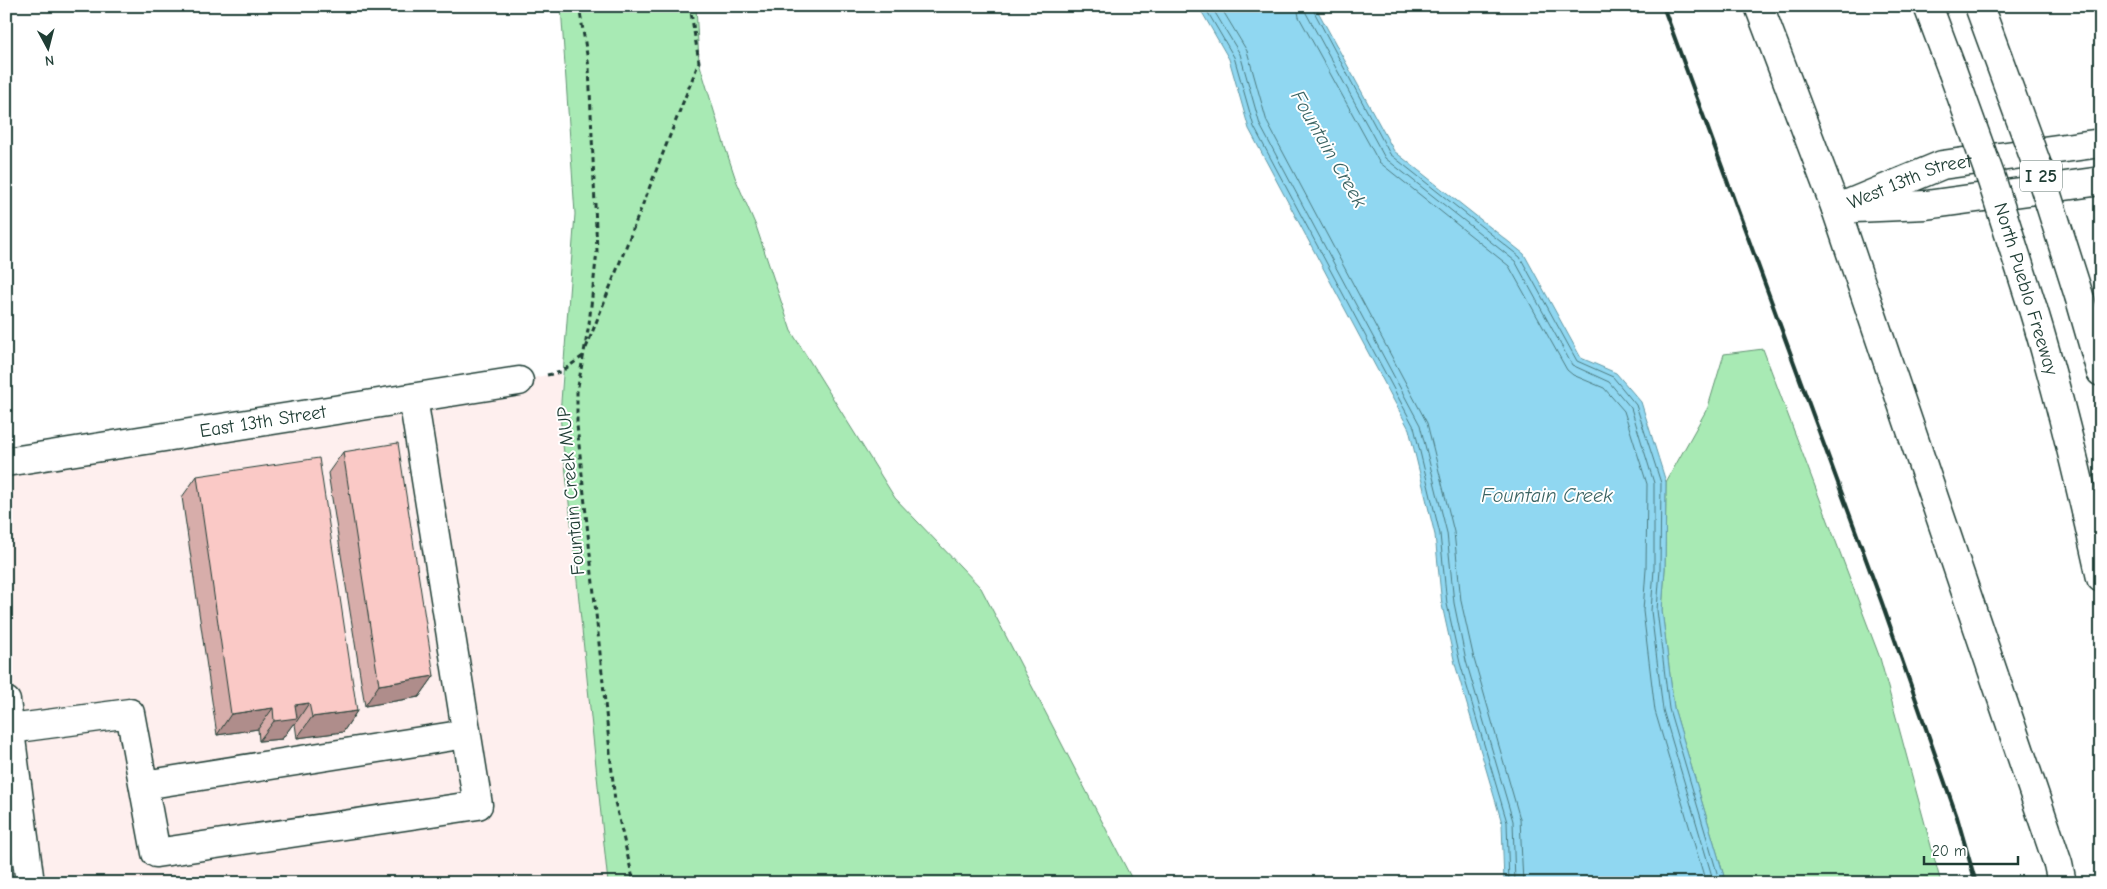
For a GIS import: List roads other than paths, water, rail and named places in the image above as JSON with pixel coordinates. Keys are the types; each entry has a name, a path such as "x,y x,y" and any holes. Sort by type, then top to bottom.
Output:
{"main road":[{"path":"1759,6 1836,209 2058,864 2062,883"},
{"name":"North Pueblo Freeway","path":"1928,6 1992,181 2033,309 2054,379 2078,473 2101,578"},
{"name":"I 25","path":"1979,6 2041,176 2101,372"},
{"name":"West 13th Street","path":"1836,209 1942,165 2101,143"},
{"name":"West 13th Street","path":"1836,209 1926,205 2101,182"},
{"name":"East 13th Street","path":"6,462 519,381"},
{"path":"10,729 130,713 156,853 478,806 413,398"},
{"path":"6,701 30,883"},
{"path":"144,785 466,734"}],"water":[{"name":"Fountain Creek","path":"1195,6 1315,6 1394,151 1524,254 1581,358 1616,373 1641,402 1666,482 1665,569 1662,610 1674,708 1726,883 1504,883 1502,823 1455,664 1442,605 1435,535 1409,429 1249,129 1229,59 1203,14"}],"railway":[{"path":"1663,6 1882,603 1957,817 1976,883"}]}
